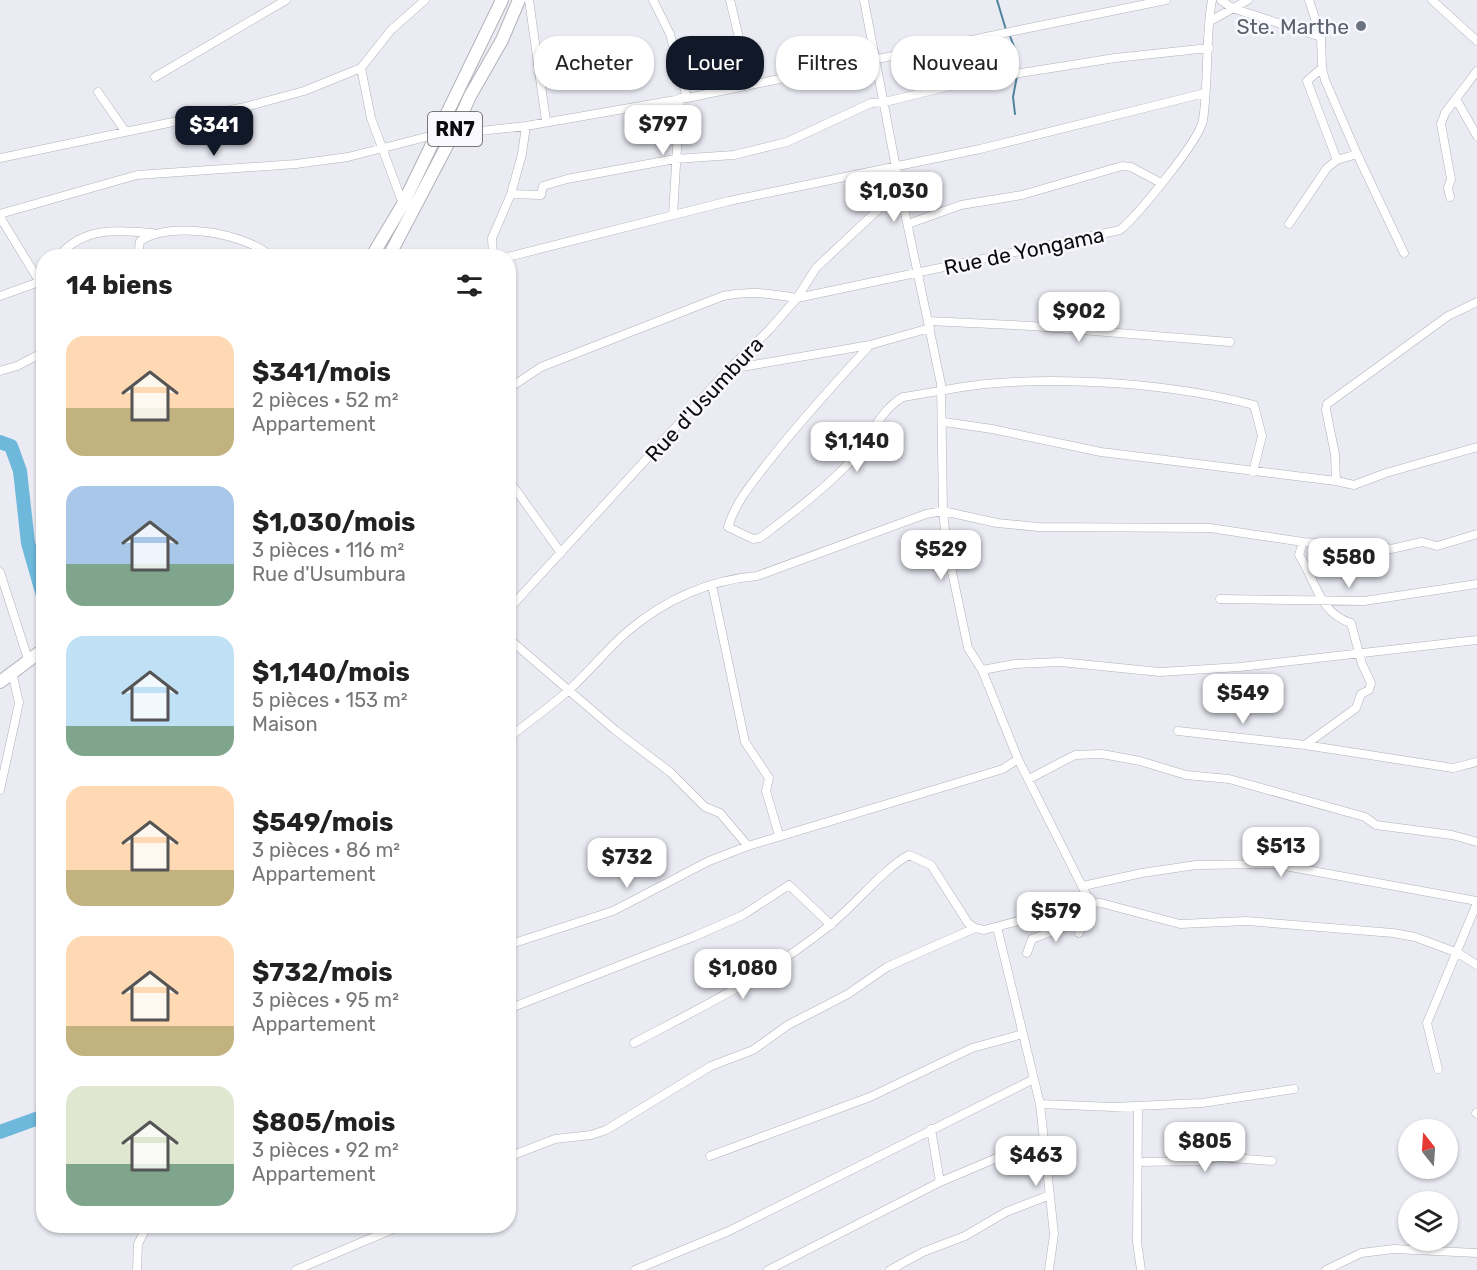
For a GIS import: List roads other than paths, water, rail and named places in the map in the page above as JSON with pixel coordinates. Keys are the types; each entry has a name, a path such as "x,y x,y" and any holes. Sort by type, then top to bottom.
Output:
{"main road":[{"name":"RN7","path":"376,249 403,204 502,0"},
{"name":"RN7","path":"393,249 519,0"},
{"path":"0,682 36,653"}],"street":[{"path":"155,77 286,0"},
{"path":"0,158 265,102 304,91 361,68 391,30 425,0"},
{"path":"529,0 546,121"},
{"path":"653,0 670,34 684,98 675,159 673,215"},
{"path":"730,0 739,36"},
{"path":"864,0 871,36"},
{"path":"879,58 1166,0"},
{"name":"Rue de Yongama","path":"797,297 1120,230 1131,221 1161,183 1203,123 1212,0"},
{"path":"1221,0 1232,8 1321,38"},
{"path":"1210,21 1248,0"},
{"path":"1309,0 1321,38 1322,68 1357,154 1404,253"},
{"path":"1432,0 1477,40"},
{"path":"511,194 541,195 543,186 567,179 675,159 717,158 787,142 871,103 885,102 981,79 1115,58 1209,48"},
{"path":"361,68 371,118 403,204"},
{"path":"1322,68 1307,81 1337,160"},
{"path":"1450,197 1448,188 1451,178 1441,124 1445,113 1477,71"},
{"path":"879,73 942,393 943,511 947,548 968,648 982,670 1018,759 1090,902 1079,933"},
{"path":"36,273 0,216 138,175 296,164 348,157 435,136 452,136 526,126 722,90"},
{"path":"98,92 124,131"},
{"path":"516,255 673,215 896,167 1205,93"},
{"path":"1456,99 1477,136"},
{"path":"493,249 492,238 511,194 522,154 526,126"},
{"path":"1289,224 1312,188 1337,160 1357,154"},
{"path":"908,224 961,205 1022,195 1122,166 1131,167 1161,183"},
{"name":"Rue d'Usumbura","path":"516,601 728,370 769,330 797,297 816,268 900,189"},
{"path":"65,249 83,236 117,230 152,233 216,232 263,249"},
{"path":"139,249 140,241 152,233"},
{"path":"0,296 36,284"},
{"path":"516,383 541,367 723,296 742,291 762,291 797,297"},
{"path":"1336,481 1335,454 1326,410 1327,404 1448,316 1477,303"},
{"path":"728,370 870,345 929,325 1032,326 1230,342"},
{"path":"870,345 833,382 740,499 728,527 753,539 760,538 850,462 892,403 903,397 1004,383 1083,382 1153,388 1254,405 1262,436 1253,472"},
{"path":"0,371 17,366 36,356"},
{"path":"944,422 992,429 1101,452 1354,485 1386,473 1477,447"},
{"path":"516,490 561,553"},
{"path":"516,732 570,689 628,632 662,606 690,592 734,578 757,576 926,514 943,511 997,522 1038,527 1201,528 1303,542 1353,545 1372,543 1391,549 1422,542 1437,546 1477,534"},
{"path":"1303,542 1299,555 1311,573 1321,602 1339,619 1351,623 1371,683 1369,690 1361,694 1356,708 1305,744"},
{"path":"0,572 28,658"},
{"path":"1221,599 1364,601 1477,584"},
{"path":"712,585 745,742 769,778 766,791 779,835"},
{"path":"982,670 1015,664 1060,662 1160,672 1240,666 1477,640"},
{"path":"516,645 615,730 670,772 705,807 720,813 748,846"},
{"path":"0,790 19,703 12,672"},
{"path":"1178,731 1305,744 1453,768 1477,762"},
{"path":"1029,779 1075,755 1102,754 1140,761 1186,775 1229,779 1365,817 1376,825 1452,835 1477,842"},
{"path":"516,942 613,911 709,861 748,846 1004,768 1018,759"},
{"path":"634,1043 757,978 831,925 909,855 931,865 968,923 975,928"},
{"path":"1083,886 1142,873 1196,865 1274,864 1477,903 1427,1023 1438,1069"},
{"path":"516,1006 703,933 742,915 789,885 831,925"},
{"path":"516,1154 555,1139 606,1130 711,1066 753,1050 788,1025 848,994 887,967 975,928 997,927 1090,902 1180,924 1247,921 1393,933 1415,937 1458,953 1477,965"},
{"path":"1027,953 1032,939 1085,919"},
{"path":"997,927 1040,1104 1054,1234 1049,1270"},
{"path":"710,1156 870,1097 972,1048 1023,1035"},
{"path":"635,1270 729,1231 1034,1079"},
{"path":"1040,1104 1138,1107 1202,1103 1294,1089"},
{"path":"1138,1107 1137,1242 1141,1270"},
{"path":"931,1129 940,1182"},
{"path":"768,1270 940,1182 1044,1138"},
{"path":"1138,1162 1200,1161 1218,1157 1272,1161"},
{"path":"890,1270 923,1252 965,1236 1006,1212 1050,1195"},
{"path":"136,1270 142,1233"},
{"path":"296,1270 383,1233"},
{"path":"1326,1270 1362,1253 1394,1249 1477,1253"}],"waterway":[{"path":"997,0 1006,30"},
{"path":"1014,90 1015,114"},
{"path":"0,442 11,446 20,471 28,543 36,571"},
{"path":"0,1132 36,1119"}],"place":[{"name":"Ste. Marthe","path":"1361,26"}]}
